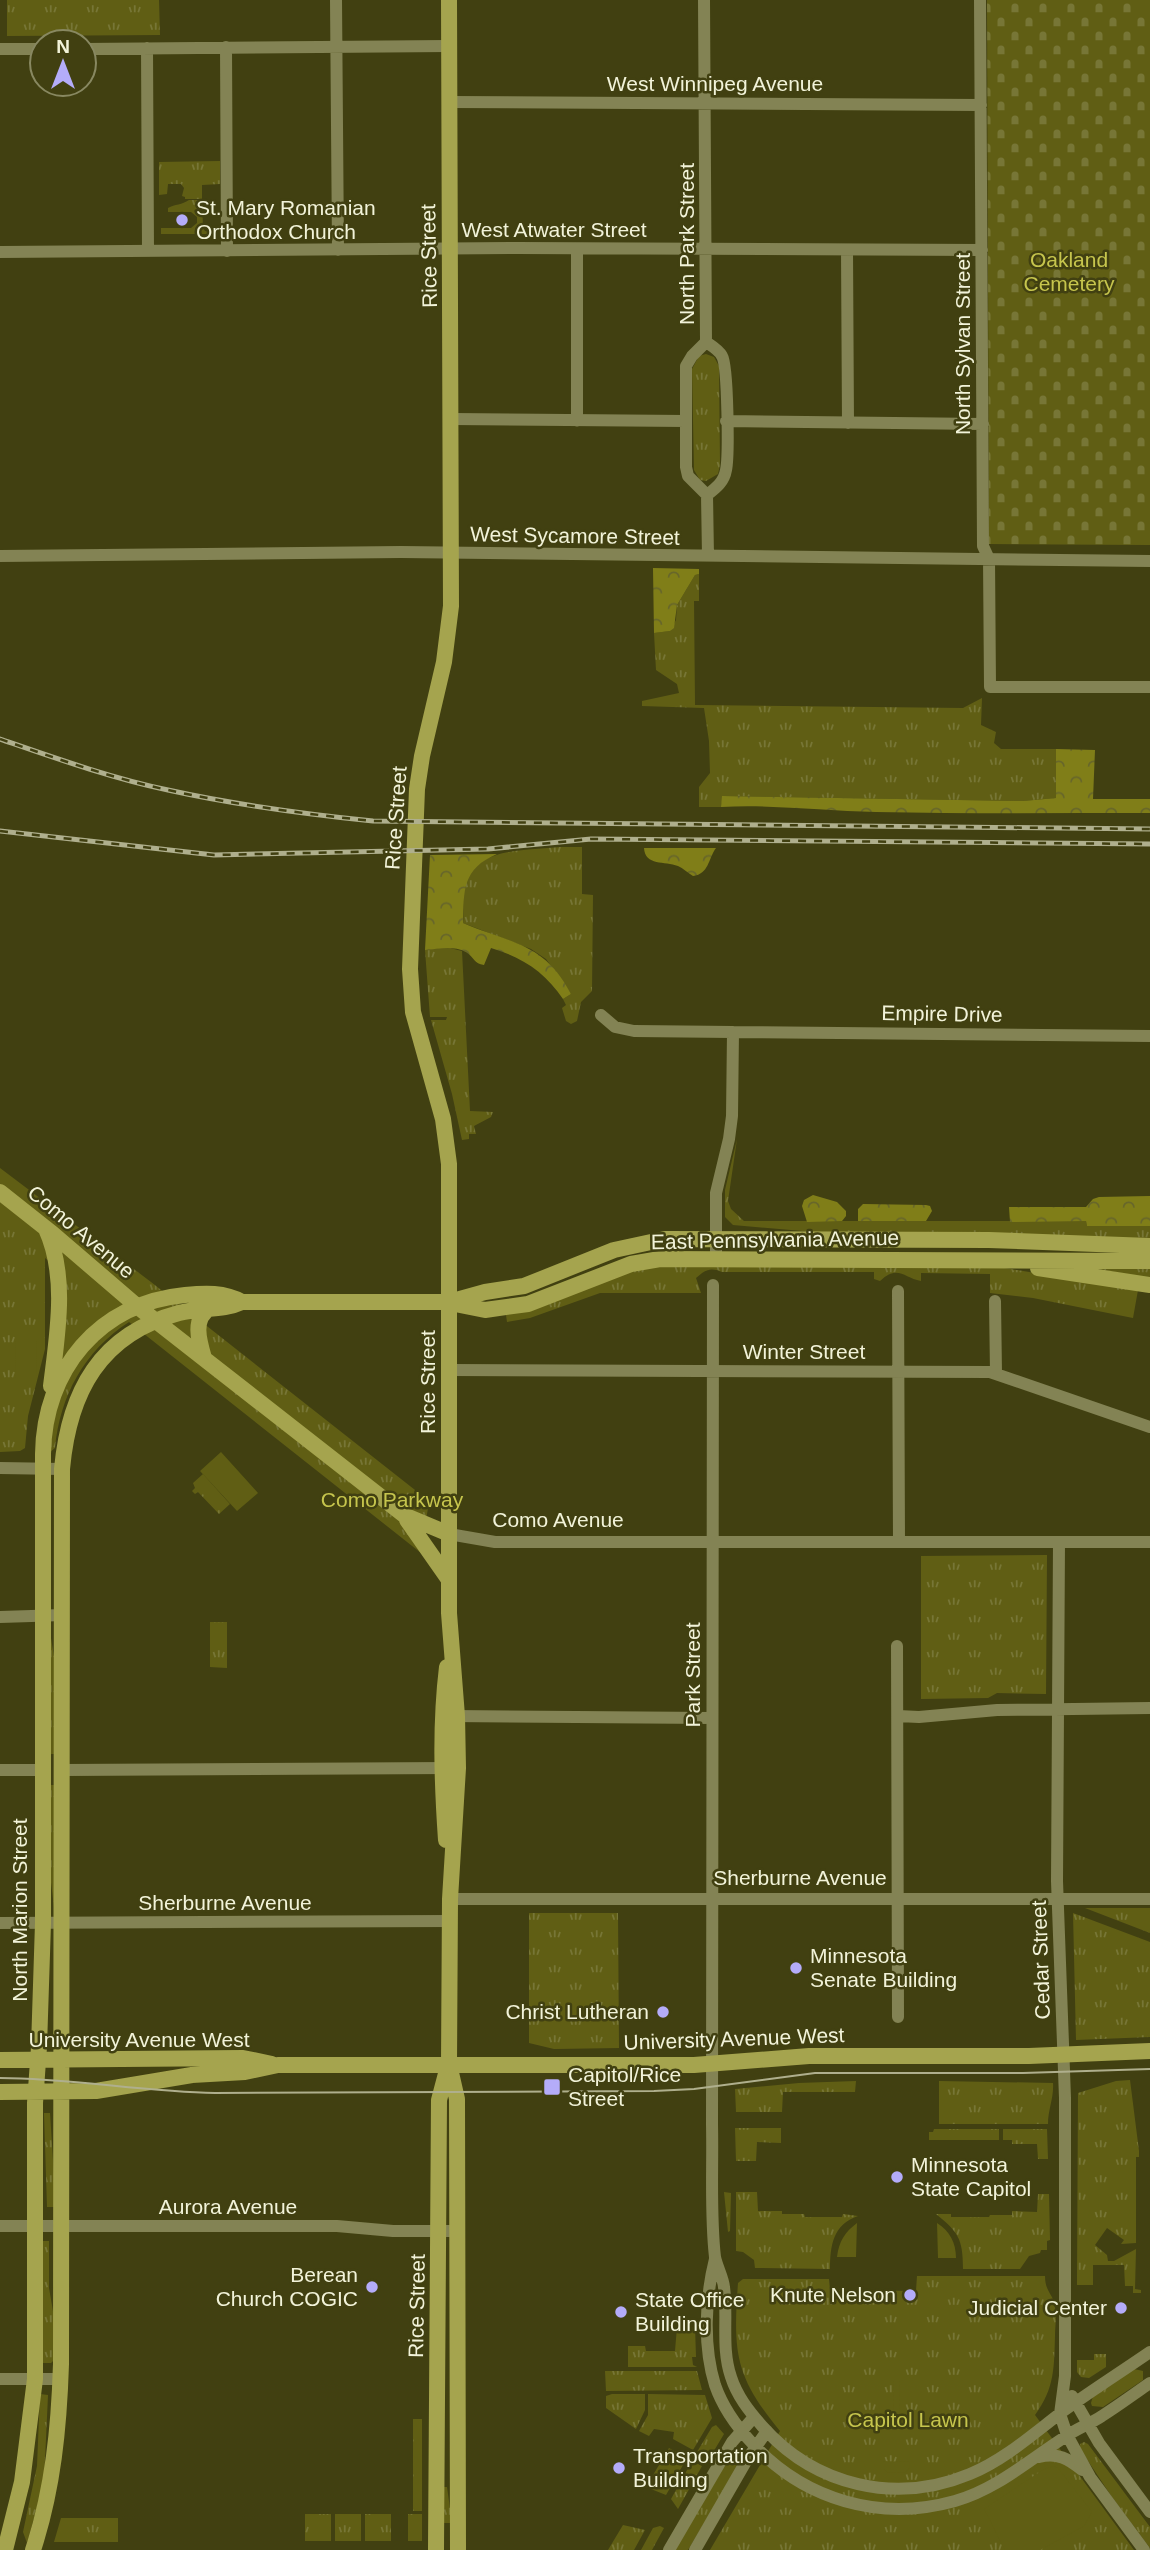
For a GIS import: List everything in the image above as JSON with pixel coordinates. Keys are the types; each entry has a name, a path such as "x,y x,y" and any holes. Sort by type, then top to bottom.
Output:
{"main road":[{"name":"Rice Street","path":"449,0 452,419 450,632 422,755 416,806 410,969 414,1012 446,1137 450,1199 449,2064 457,2099 458,2550"},
{"name":"Como Avenue","path":"0,1192 138,1307 404,1515 449,1534"},
{"path":"45,1227 53,1245 57,1272 57,1340 49,1404"},
{"name":"East Pennsylvania Avenue","path":"449,1302 536,1282 633,1244 665,1238 989,1240 1150,1246"},
{"name":"East Pennsylvania Avenue","path":"449,1302 485,1310 511,1308 543,1300 631,1264 660,1259 716,1257 1150,1261"},
{"path":"983,1259 1150,1285"},
{"name":"North Marion Street","path":"5,2550 28,2451 35,2379 36,2092 43,1923 43,1443 49,1404 64,1370 82,1345 105,1325 138,1307 162,1298 190,1295 229,1295 242,1302"},
{"path":"242,1302 449,1302"},
{"name":"North Marion Street","path":"32,2550 49,2489 57,2443 61,2379 62,1469 69,1420 79,1393 103,1358 139,1328 189,1310 230,1307 242,1302"},
{"path":"204,1358 199,1339 199,1323 202,1313 210,1308"},
{"path":"404,1515 449,1580"},
{"name":"University Avenue West","path":"0,2092 112,2090 192,2076 245,2072 278,2066 712,2065 821,2056 1029,2056 1150,2051"},
{"name":"University Avenue West","path":"0,2060 243,2058 278,2066"},
{"name":"Rice Street","path":"436,2550 439,2100 449,2064"},
{"path":"21,2488 19,2537 22,2543 32,2550"}],"street":[{"path":"336,0 338,250"},
{"name":"North Park Street","path":"704,0 706,342 686,366 686,467 688,477 706,495"},
{"name":"North Sylvan Street","path":"980,0 983,547 989,559 990,687 1150,687"},
{"path":"98,49 449,46"},
{"path":"226,47 227,251"},
{"path":"147,48 148,251"},
{"path":"0,49 28,49"},
{"name":"West Winnipeg Avenue","path":"449,102 981,105"},
{"name":"West Atwater Street","path":"0,252 706,248 982,250"},
{"path":"577,249 577,421"},
{"path":"847,250 848,423"},
{"path":"706,342 723,356 726,366 726,470 719,485 706,495 708,556"},
{"path":"452,419 686,421"},
{"path":"726,421 983,424"},
{"name":"West Sycamore Street","path":"0,556 401,552 1150,561"},
{"name":"Empire Drive","path":"601,1015 615,1027 634,1031 1150,1036"},
{"path":"716,1257 716,1194 732,1116 733,1032"},
{"name":"Park Street","path":"713,1285 712,2065 715,2259"},
{"path":"898,1291 899,1542"},
{"path":"995,1301 996,1373"},
{"name":"Winter Street","path":"449,1370 996,1373 1150,1427"},
{"path":"0,1468 62,1469"},
{"name":"Como Avenue","path":"449,1534 495,1542 1150,1542"},
{"name":"Cedar Street","path":"1059,1542 1058,1898 1065,2098 1065,2376 1060,2414 1067,2435 1090,2477 1144,2550"},
{"path":"0,1617 63,1615"},
{"path":"897,1646 898,2017"},
{"path":"898,1716 1057,1708 1150,1708"},
{"path":"449,1716 712,1718"},
{"path":"63,1770 450,1768"},
{"path":"0,1770 41,1770"},
{"name":"Sherburne Avenue","path":"450,1899 1150,1899"},
{"name":"Sherburne Avenue","path":"0,1923 450,1921"},
{"name":"Aurora Avenue","path":"0,2226 343,2226 393,2231 457,2231"},
{"path":"715,2259 724,2286 727,2359 742,2401 767,2431 792,2454 830,2476 867,2487 907,2489 938,2485 971,2474 1004,2456 1075,2403 1148,2359"},
{"path":"715,2259 708,2287 709,2362 724,2407 740,2431 786,2474 810,2489 847,2502 898,2510 929,2507 972,2495 998,2483 1067,2435 1150,2383"},
{"name":"Cedar Street","path":"1065,2376 1075,2403 1087,2424 1150,2512"},
{"path":"0,2379 61,2379"},
{"path":"669,2550 740,2431 754,2417"},
{"path":"695,2550 767,2431"},
{"path":"1032,2460 1049,2454 1062,2456 1090,2477"}],"green space":[{"path":"7,0 159,0 160,35 98,35 98,28 28,28 28,36 7,36"},
{"name":"Oakland Cemetery","path":"987,0 1150,0 1150,545 989,544"},
{"path":"220,161 220,184 202,185 202,199 185,199 182,196 184,188 181,184 168,184 167,194 159,195 159,162"},
{"path":"189,200 202,200 203,228 208,234 161,234 161,228 191,228 197,223 197,217 191,212 168,212 168,208"},
{"path":"706,354 714,357 719,366 720,465 718,474 706,481 700,480 694,470 692,369 699,356"},
{"path":"653,568 699,569 699,574 695,575 677,605 674,628 670,631 654,633"},
{"path":"699,574 699,601 694,601 695,705 963,708 982,698 981,725 996,732 994,743 1001,749 1056,749 1056,798 1023,801 723,796 721,807 699,807 699,787 710,773 704,708 642,706 642,701 679,693 677,684 656,670 654,633 670,631 676,620 677,605 695,575"},
{"path":"1056,749 1095,750 1093,799 1150,799 1150,813 910,813 759,806 721,807 722,796 1023,801 1056,798"},
{"path":"582,847 582,894 593,895 592,991 581,1002 577,1021 571,1024 566,1021 562,1008 566,1005 563,999 571,994 546,959 531,949 463,923 465,885 471,872 480,863 491,857 519,850"},
{"path":"644,848 716,848 705,869 693,876 678,866 648,858"},
{"path":"497,854 477,866 467,882 463,923 538,954 561,977 571,994 563,999 540,973 523,961 491,948 484,965 461,950 425,950 430,855"},
{"path":"446,947 462,951 470,1111 493,1112 491,1117 474,1126 476,1134 469,1134 469,1139 462,1140 431,1020 446,1020 447,1017 430,1017 425,950"},
{"path":"737,1139 728,1201 731,1209 744,1221 1086,1221 1087,1226 1150,1226 1150,1239 814,1232 733,1225 725,1217 725,1190"},
{"name":"Como Parkway","path":"0,1168 151,1282 429,1501 421,1553 129,1322 99,1347 77,1376 62,1410 55,1448 50,1452 50,1423 78,1339 61,1362 62,1271 45,1258 45,1349 28,1416 25,1448 20,1451 0,1452"},
{"path":"813,1195 837,1202 846,1211 846,1216 842,1221 807,1222 802,1206 804,1200"},
{"path":"1150,1196 1150,1226 1087,1226 1086,1221 1010,1222 1009,1207 1086,1207 1099,1197"},
{"path":"863,1204 926,1205 930,1206 932,1211 926,1221 858,1221 858,1209"},
{"path":"664,1264 999,1267 1138,1290 1133,1318 1033,1298 990,1293 990,1274 921,1273 921,1281 892,1273 880,1281 874,1279 874,1272 711,1270 696,1278 701,1293 600,1293 530,1318 507,1322 506,1315 625,1273"},
{"path":"1086,1267 1150,1267 1150,1278"},
{"path":"16,1341 37,1341 36,1378 15,1378"},
{"path":"221,1452 258,1493 237,1511 200,1471"},
{"path":"203,1474 230,1504 219,1514 198,1492 195,1494 192,1491 195,1488 193,1483"},
{"path":"1047,1555 1046,1694 997,1693 988,1698 921,1699 921,1556"},
{"path":"210,1622 227,1622 227,1668 210,1667"},
{"path":"50,1632 57,1675 56,1754 48,1754"},
{"path":"50,1785 54,1785 54,1907 49,1866"},
{"path":"1085,1908 1150,1908 1150,1933"},
{"path":"529,1913 618,1913 619,2048 554,2049 529,2043"},
{"path":"1073,1913 1150,1942 1150,2037 1076,2040"},
{"path":"1130,2080 1139,2151 1139,2157 1136,2157 1136,2243 1121,2244 1124,2240 1107,2228 1095,2245 1107,2255 1108,2261 1114,2261 1136,2249 1135,2289 1141,2290 1141,2293 1133,2293 1133,2286 1125,2286 1124,2265 1093,2265 1093,2285 1077,2285 1078,2093 1116,2081"},
{"path":"856,2081 855,2092 783,2092 782,2112 736,2112 735,2089"},
{"path":"939,2081 1053,2083 1048,2124 939,2124"},
{"path":"44,2113 50,2113 56,2207 47,2207"},
{"path":"735,2128 781,2128 781,2143 757,2142 756,2161 736,2161"},
{"path":"934,2129 999,2129 999,2140 929,2140 929,2132"},
{"path":"1003,2129 1047,2129 1048,2159 1038,2159 1037,2144 1012,2144 1012,2140 1003,2140"},
{"path":"724,2192 731,2193 728,2232"},
{"path":"736,2192 757,2192 758,2211 782,2211 782,2214 804,2214 805,2217 842,2217 843,2214 858,2216 838,2230 832,2244 830,2269 755,2268 754,2260 743,2252 736,2251"},
{"path":"1038,2194 1049,2194 1050,2240 1047,2241 1047,2250 1029,2256 1020,2269 963,2269 958,2237 936,2214 951,2214 951,2217 989,2217 1012,2215 1012,2211 1037,2212"},
{"path":"857,2223 856,2257 837,2257 843,2237"},
{"path":"937,2223 951,2238 956,2258 938,2258"},
{"path":"40,2241 49,2241 49,2288 56,2329 54,2360 51,2363 40,2363"},
{"name":"Capitol Lawn","path":"917,2276 1045,2276 1046,2286 1056,2310 1054,2357 1050,2386 1035,2415 1134,2550 710,2550 780,2431 754,2395 740,2363 736,2328 738,2283 743,2279 829,2279 830,2290 916,2291"},
{"path":"677,2327 695,2327 696,2357 692,2357 693,2365 697,2367 628,2367 628,2346 645,2346 646,2351 675,2351"},
{"path":"1094,2354 1106,2354 1106,2367 1089,2378 1081,2377 1077,2372 1077,2360 1094,2360"},
{"path":"1134,2369 1143,2371 1143,2380 1103,2407 1092,2406 1093,2396"},
{"path":"605,2371 697,2371 702,2390 606,2391"},
{"path":"893,2381 899,2381 900,2419 894,2419"},
{"path":"40,2394 48,2395 44,2482 27,2543 23,2532 37,2466"},
{"path":"645,2394 645,2410 636,2429 606,2408 606,2396"},
{"path":"648,2394 705,2395 712,2418 693,2450 673,2439 674,2432 654,2429 649,2436 639,2431 648,2415"},
{"path":"413,2419 422,2419 422,2511 413,2511"},
{"path":"716,2425 724,2434 709,2459 697,2452 712,2427"},
{"path":"1084,2442 1150,2527 1150,2548 1080,2449 1080,2444"},
{"path":"669,2448 687,2458 666,2495 646,2487"},
{"path":"733,2450 744,2456 688,2550 675,2550"},
{"path":"692,2461 702,2466 678,2509 671,2499"},
{"path":"883,2461 909,2462 910,2468 905,2472 888,2473 883,2468"},
{"path":"1053,2466 1058,2468 1092,2512 1084,2526 1040,2550 1005,2550 984,2509 1041,2471"},
{"path":"444,2487 447,2487 452,2523 444,2523"},
{"path":"305,2514 331,2514 331,2541 305,2541"},
{"path":"335,2514 361,2514 361,2541 335,2541"},
{"path":"365,2514 391,2514 391,2541 365,2541"},
{"path":"408,2514 422,2514 422,2541 408,2541"},
{"path":"61,2518 118,2518 118,2542 54,2542"},
{"path":"623,2525 645,2530 634,2550 608,2550"},
{"path":"653,2528 664,2528 652,2550 641,2550"}],"tram line":[{"path":"0,2078 215,2093 654,2091 694,2089 815,2073 1023,2073 1150,2069"}],"railway":[{"path":"0,739 104,774 168,790 270,809 373,821 1150,829"},
{"path":"0,831 214,855 488,849 591,839 1150,844"}],"place":[{"name":"St. Mary Romanian Orthodox Church","path":"182,220"},
{"name":"Minnesota Senate Building","path":"796,1968"},
{"name":"Christ Lutheran","path":"663,2012"},
{"name":"Capitol/Rice Street","path":"552,2087"},
{"name":"Minnesota State Capitol","path":"897,2177"},
{"name":"Berean Church COGIC","path":"372,2287"},
{"name":"Knute Nelson","path":"910,2295"},
{"name":"Judicial Center","path":"1121,2308"},
{"name":"State Office Building","path":"621,2312"},
{"name":"Transportation Building","path":"619,2468"}]}
